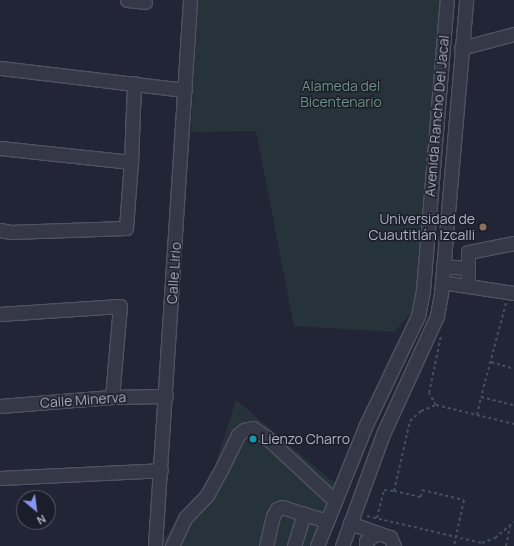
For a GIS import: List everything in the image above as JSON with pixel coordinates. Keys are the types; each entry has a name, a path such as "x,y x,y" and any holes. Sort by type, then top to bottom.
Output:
{"street":[{"path":"127,0 145,2"},
{"name":"Calle Lirio","path":"156,546 186,90 190,0"},
{"name":"Avenida Rancho Del Jacal","path":"317,546 365,427 418,316 423,290 447,0"},
{"name":"Avenida Rancho Del Jacal","path":"342,546 383,434 436,316 442,282 466,0"},
{"path":"461,48 514,34"},
{"path":"0,68 186,90"},
{"path":"0,230 10,232 126,228 131,162 134,83"},
{"path":"0,148 131,162"},
{"path":"468,286 468,252 514,243"},
{"path":"443,266 468,268"},
{"path":"442,282 511,292"},
{"path":"0,314 120,306 112,397"},
{"name":"Calle Minerva","path":"0,406 112,397 166,396"},
{"path":"365,427 383,434"},
{"path":"172,546 185,518 207,495 238,435 244,430 253,428 266,436 335,501"},
{"path":"0,478 161,470"},
{"path":"266,546 273,516 277,509 282,507 327,521"},
{"path":"294,546 304,514"},
{"path":"352,518 377,533 390,537 394,546"},
{"path":"366,546 366,541 377,533"}],"path":[{"path":"477,415 511,292"},
{"path":"436,405 429,393 442,335"},
{"path":"491,362 514,369"},
{"path":"481,397 514,405"},
{"path":"394,491 410,421 421,411 436,405 514,424"},
{"path":"377,518 384,490 420,497 422,490 464,500 458,538 454,546"},
{"path":"352,518 377,518 482,543 495,538 514,522"},
{"path":"506,546 510,526"}],"green space":[{"name":"Alameda del Bicentenario","path":"196,0 443,0 415,309 394,332 294,326 256,131 191,132"},
{"name":"Lienzo Charro","path":"236,400 337,485 309,546 158,546 211,478"}],"place":[{"name":"Universidad de Cuautitlán Izcalli","path":"483,227"},
{"name":"Lienzo Charro","path":"253,439"}]}
